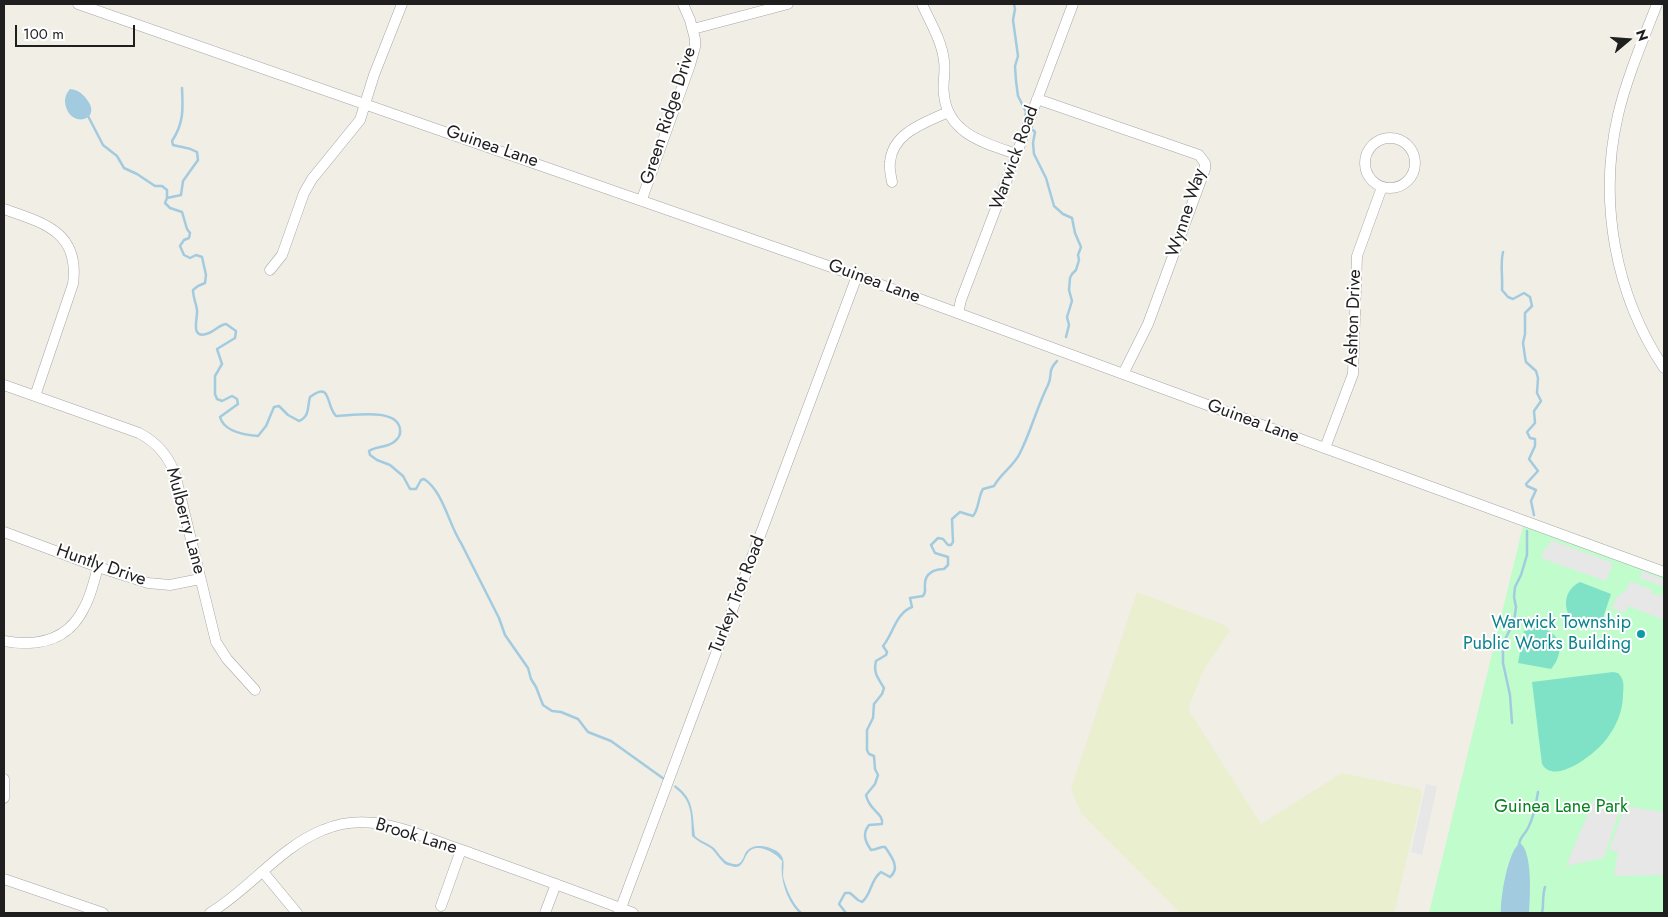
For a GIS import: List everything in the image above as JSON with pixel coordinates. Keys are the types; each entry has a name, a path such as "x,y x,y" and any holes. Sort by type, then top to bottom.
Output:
{"street":[{"name":"Guinea Lane","path":"78,4 642,199 858,276 1664,572"},
{"path":"270,270 277,264 282,255 304,193 312,179 360,120 374,75 402,4"},
{"name":"Green Ridge Drive","path":"642,199 695,47 693,29 682,4"},
{"path":"693,29 788,4"},
{"path":"922,4 943,52 945,69 944,97 948,112 962,130 970,136 1016,154"},
{"name":"Warwick Road","path":"958,313 961,300 1073,4"},
{"path":"1657,4 1618,115 1610,164 1610,196 1613,232 1623,282 1647,340 1664,368"},
{"name":"Wynne Way","path":"1037,99 1199,155 1205,163 1205,169 1148,324 1126,364 1123,374"},
{"path":"892,182 890,163 893,148 898,141 914,128 948,112"},
{"path":"1385,139 1400,140 1412,152 1415,164 1414,172 1407,182 1400,186 1382,187 1371,178 1367,171 1366,162 1368,154 1372,146 1385,139"},
{"name":"Ashton Drive","path":"1325,448 1352,374 1357,256 1382,187"},
{"path":"4,209 40,222 56,231 67,245 74,265 73,284 35,396"},
{"name":"Turkey Trot Road","path":"620,911 858,276"},
{"name":"Mulberry Lane","path":"4,385 138,433 158,446 167,456 176,478 216,642 227,659 255,690"},
{"name":"Huntly Drive","path":"4,532 98,567 157,585 170,586 200,578"},
{"path":"4,641 18,644 41,643 54,638 70,628 85,607 98,567"},
{"path":"4,779 4,798"},
{"name":"Brook Lane","path":"210,913 308,837 323,830 346,824 373,823 389,825 556,884 620,911 633,913"},
{"path":"441,906 461,850"},
{"path":"263,872 297,913"},
{"path":"4,879 103,913"},
{"path":"545,913 556,884"}],"green space":[{"name":"Guinea Lane Park","path":"1523,526 1664,577 1664,913 1429,913"},
{"path":"1580,582 1611,594 1600,627 1589,629 1580,626 1568,614 1567,596 1572,588"},
{"path":"1137,592 1224,625 1230,630 1203,671 1188,709 1261,824 1342,773 1420,789 1422,795 1394,913 1180,913 1081,813 1071,789"},
{"path":"1536,627 1551,632 1558,642 1558,655 1551,669 1518,663 1524,631"},
{"path":"1613,672 1618,673 1622,680 1623,700 1617,722 1611,732 1603,743 1587,758 1566,769 1548,770 1542,764 1532,682"}],"shaded area":[{"path":"1551,540 1613,563 1606,581 1541,558 1545,547 1548,548"},
{"path":"1642,571 1664,580 1664,587 1640,578"},
{"path":"1630,581 1652,590 1651,593 1660,596 1662,593 1664,595 1664,620 1628,606 1625,613 1612,608 1616,598 1627,589"},
{"path":"1426,784 1437,787 1422,855 1411,852"},
{"path":"1607,799 1604,807 1621,805 1604,858 1566,866 1593,801"},
{"path":"1625,806 1663,812 1664,809 1664,875 1614,875 1618,852 1609,850"}],"water":[{"path":"70,89 76,90 88,101 91,113 88,117 79,119 69,114 65,100"},
{"path":"675,785 689,801 693,814 695,836 714,848 727,862 738,864 749,849 757,846 771,848 781,855 784,865 783,876 787,889 803,913 799,913 787,895 783,882 782,861 776,855 768,850 755,848 749,852 739,866 734,867 725,864 712,849 692,836 688,803 674,787"},
{"path":"1520,843 1524,848 1529,865 1529,913 1501,913 1503,887 1508,865 1516,847"}],"waterway":[{"path":"1014,4 1013,20 1018,56 1015,66 1016,81 1018,96 1026,112 1024,124"},
{"path":"182,88 181,122 172,141 173,145 197,152 198,160 183,181 181,195 167,198 165,203 170,208 182,212 190,233 189,238 184,240 180,246 184,255 190,258 196,255 202,257 206,275 205,283 193,290 197,310 197,331 203,335 226,324 236,331 235,338 217,349 222,364 215,376 215,394 217,399 222,401 232,396 237,399 238,404 220,417 222,422 236,432 258,436 266,426 274,407 279,406 288,415 299,421 307,414 310,397 322,392 327,396 336,416 372,414 382,415 397,422 400,429 400,435 397,439 391,444 369,451 370,455 390,465 403,476 410,489 416,489 421,480 424,479 431,484 441,500 457,536 499,618 505,635 528,668 543,705 552,711 561,712 578,719 588,732 611,741 664,779"},
{"path":"88,116 103,145 117,156 124,168 155,186 162,186 167,190 167,198"},
{"path":"1033,130 1035,132 1034,154 1046,178 1054,206 1063,214 1072,218 1075,233 1081,247 1076,270 1070,278 1069,290 1072,301 1067,317 1069,325 1066,337"},
{"path":"1503,252 1502,290 1508,297 1513,299 1524,293 1530,297 1532,306 1525,313 1523,343 1526,362 1536,371 1538,378 1537,393 1541,401 1534,411 1535,423 1527,432 1530,438 1535,439 1535,446 1529,459 1538,471 1526,484 1536,490 1531,501 1534,515"},
{"path":"846,913 839,904 845,893 850,893 862,902 868,895 877,875 881,872 890,877 895,870 894,862 885,847 871,850 865,838 869,825 882,824 881,817 870,805 866,795 875,784 878,775 875,769 874,756 869,754 867,750 867,730 873,718 874,704 884,688 876,672 876,661 886,655 887,652 883,646 898,619 912,607 910,598 923,596 925,580 929,574 944,569 948,565 948,557 935,553 931,545 938,538 951,545 953,542 952,519 960,512 973,516 983,489 994,486 1017,458 1049,382 1051,370 1057,361"},
{"path":"1512,723 1510,695 1503,663 1503,643 1514,622 1516,607 1515,587 1527,555 1527,531"},
{"path":"1519,846 1521,838 1532,820 1538,792"},
{"path":"1542,913 1545,887"}],"place":[{"name":"Warwick Township Public Works Building","path":"1641,634"}]}
